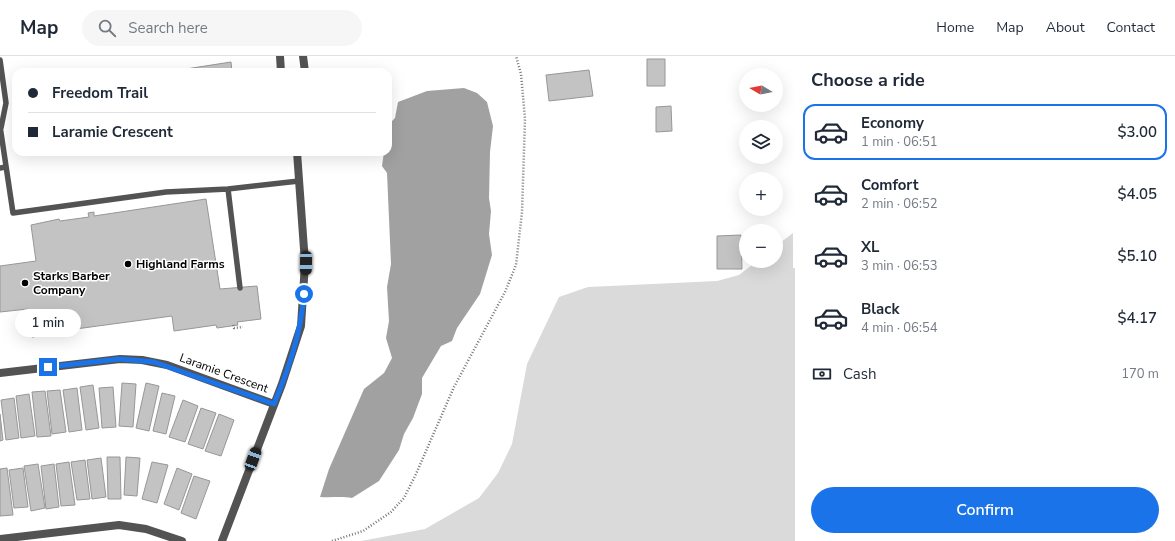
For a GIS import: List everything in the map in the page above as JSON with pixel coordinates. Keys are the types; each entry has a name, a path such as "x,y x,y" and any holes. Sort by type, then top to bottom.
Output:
{"street":[{"path":"280,56 281,68"},
{"path":"304,56 304,68"},
{"path":"222,541 274,404 301,326 306,263 297,156"},
{"name":"Laramie Crescent","path":"0,373 120,359 142,360 167,365 274,404"},
{"path":"0,538 119,525 146,529 182,541"}],"lane":[{"path":"0,60 6,103 1,127 3,168 13,213 166,192 228,189 299,181"},
{"path":"228,189 240,288"}],"path":[{"path":"332,541 362,531 391,512 404,498 454,387 505,292 516,265 522,212 525,119 521,74 516,56"},
{"path":"233,325 234,328 243,327"}],"shaded area":[{"path":"464,88 477,93 487,102 493,126 490,152 489,198 491,211 489,234 492,255 480,294 457,328 452,341 441,346 422,378 422,394 413,418 404,434 399,450 379,481 352,498 320,497 329,469 364,389 384,373 392,358 386,338 389,321 387,287 391,264 387,173 382,166 383,156 392,156 392,121 395,118 398,102 427,91"},
{"path":"793,233 793,268 795,268 795,541 361,541 425,529 479,498 498,473 512,444 527,364 559,297 588,287 717,281 739,275 748,268 783,268 783,241"}],"building":[{"path":"647,59 665,59 665,86 647,86"},
{"path":"231,62 232,68 192,68"},
{"path":"589,70 593,96 549,101 546,75"},
{"path":"671,106 672,131 656,132 656,107"},
{"path":"206,199 220,289 257,286 261,319 237,322 238,325 217,328 216,325 174,331 172,316 46,333 46,335 32,337 28,309 0,312 0,266 36,261 31,225 59,219 60,221 89,217 88,213 94,212 94,216"},
{"path":"739,235 739,268 742,269 717,269 717,236"},
{"path":"122,383 136,384 133,427 119,426"},
{"path":"146,383 159,386 149,431 136,428"},
{"path":"93,385 99,428 86,430 80,387"},
{"path":"113,387 116,427 102,428 99,388"},
{"path":"77,388 82,430 69,432 63,390"},
{"path":"60,390 66,432 52,434 47,391"},
{"path":"45,391 51,436 37,437 32,392"},
{"path":"162,393 175,396 166,434 153,431"},
{"path":"29,394 35,436 21,438 16,396"},
{"path":"14,398 19,438 6,440 1,400"},
{"path":"183,400 198,406 185,442 169,437"},
{"path":"201,408 216,413 203,449 188,444"},
{"path":"0,414 3,440 0,441"},
{"path":"219,414 234,420 221,456 205,451"},
{"path":"107,457 120,457 121,499 108,499"},
{"path":"126,457 140,458 137,496 124,495"},
{"path":"101,458 106,497 92,499 87,460"},
{"path":"85,460 90,499 77,500 71,462"},
{"path":"69,462 75,505 61,506 56,464"},
{"path":"152,462 168,465 157,503 142,499"},
{"path":"38,464 45,508 31,511 24,466"},
{"path":"54,464 59,507 46,509 41,466"},
{"path":"7,468 13,515 0,516 0,469"},
{"path":"23,468 28,507 14,508 9,470"},
{"path":"177,468 192,474 179,510 164,504"},
{"path":"194,476 210,481 196,519 181,513"}],"place":[{"name":"Highland Farms","path":"128,264"},
{"name":"Starks Barber Company","path":"25,283"}],"route":[{"path":"48,367 120,359 142,360 167,365 274,404 301,326 304,294"}]}
